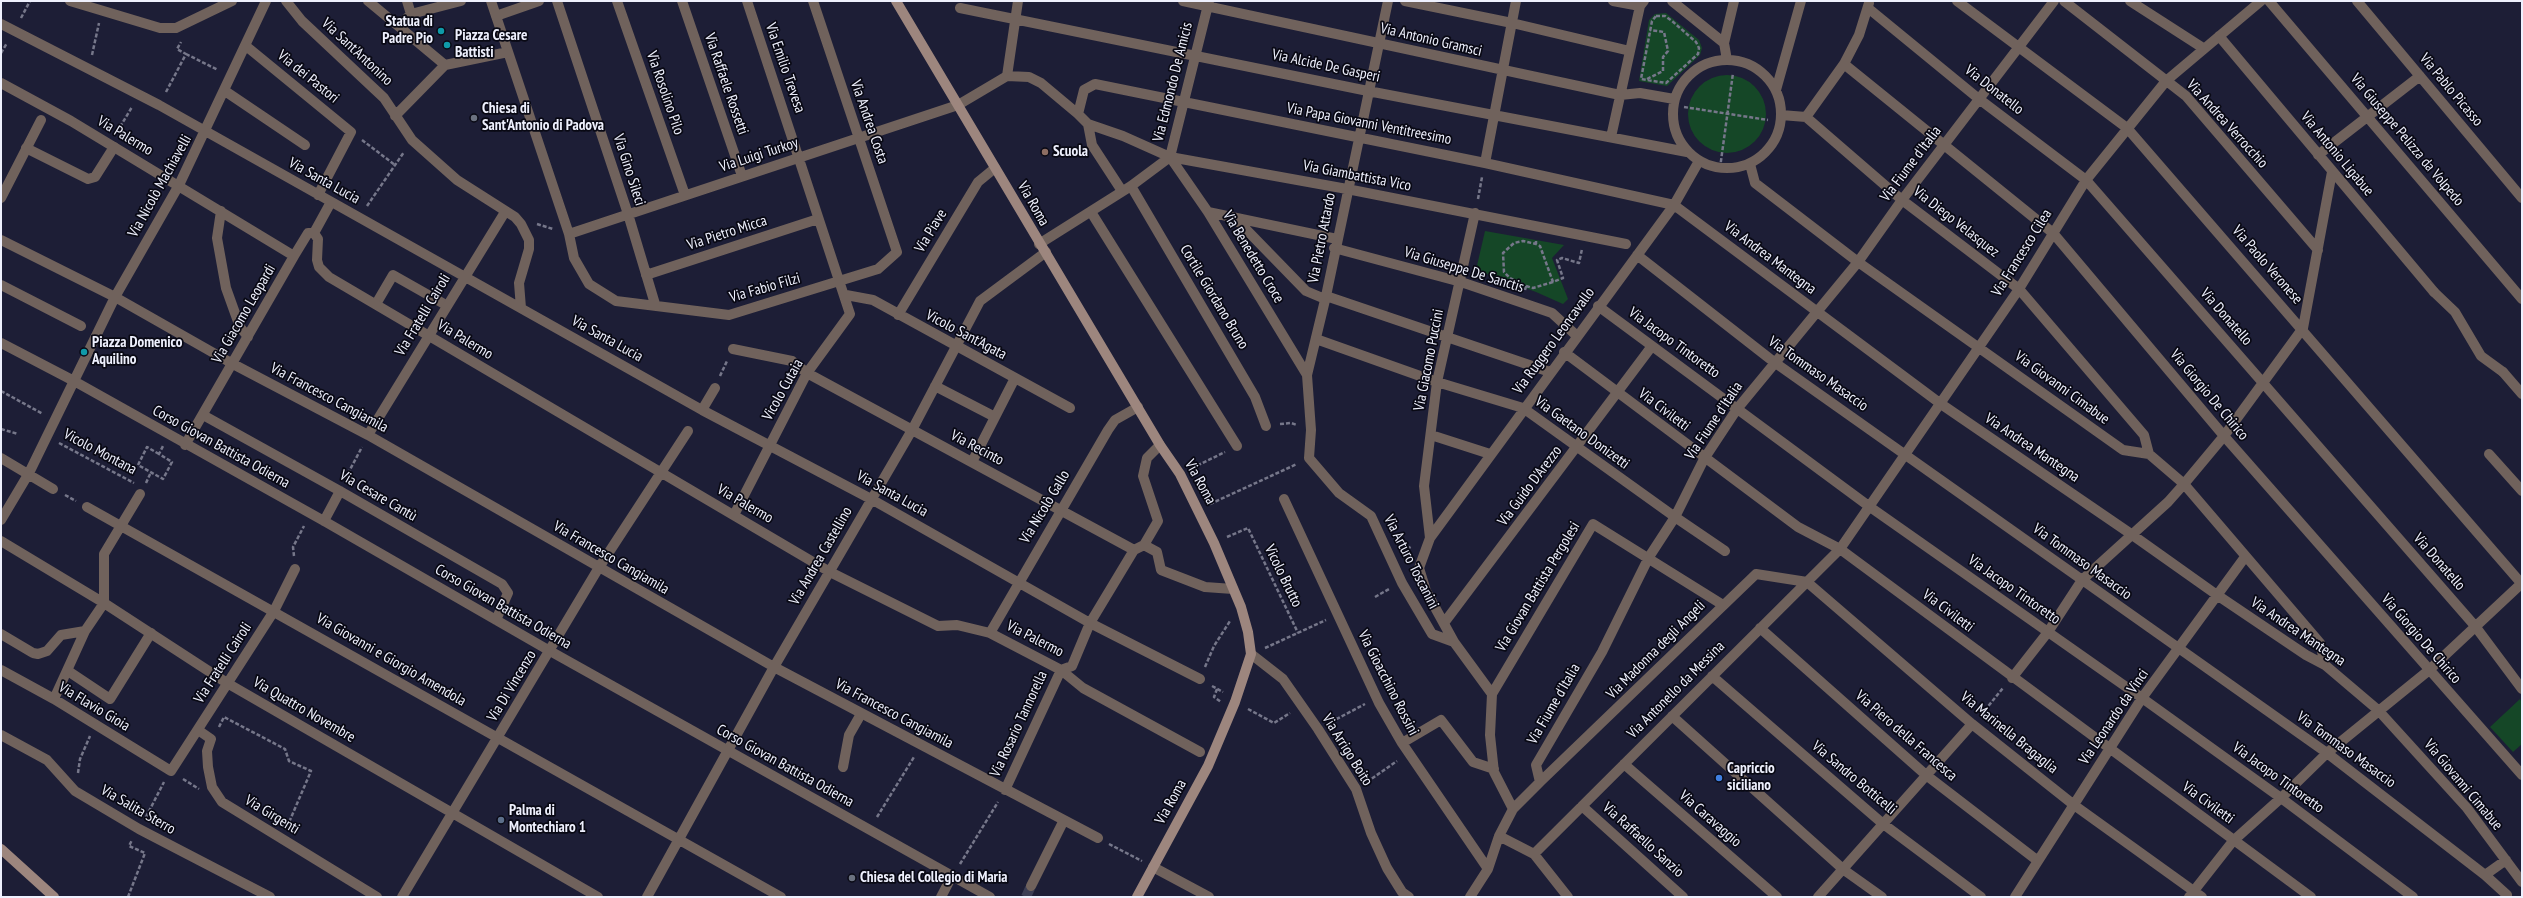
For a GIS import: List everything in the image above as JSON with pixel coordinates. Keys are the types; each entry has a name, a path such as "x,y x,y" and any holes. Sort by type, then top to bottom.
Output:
{"main road":[{"name":"Via Roma","path":"896,1 1039,244 1046,252 1160,445 1180,474 1199,509 1214,543 1241,608 1248,632 1251,654 1235,700 1208,766 1137,897"},
{"path":"1,849 54,897"}],"street":[{"path":"70,1 160,28 176,28 232,1"},
{"name":"Via Nicolò Machiavelli","path":"1,520 29,473 115,297 179,185 206,133 266,1"},
{"name":"Via Sant'Antonino","path":"286,1 302,21 384,98 412,140 456,180 504,212 515,217"},
{"path":"368,1 403,30 442,69"},
{"path":"403,30 404,21 409,6 461,1"},
{"path":"491,1 570,234"},
{"path":"496,16 539,1"},
{"name":"Via Gino Sileci","path":"557,1 628,214 655,304"},
{"name":"Via Rosolino Pilo","path":"618,1 685,195"},
{"name":"Via Raffaele Rossetti","path":"682,1 742,176"},
{"name":"Via Emilio Trevesa","path":"747,1 800,157 818,219 841,282"},
{"name":"Via Andrea Costa","path":"813,1 897,252"},
{"path":"1007,76 1014,20 1018,1"},
{"name":"Via Antonio Gramsci","path":"1183,1 1208,4 1502,71 1620,95 1640,93 1674,102"},
{"name":"Via Pietro Attardo","path":"1309,458 1311,430 1307,375 1326,298 1347,189 1388,1"},
{"path":"1405,1 1512,23 1630,51"},
{"path":"1485,163 1516,1"},
{"path":"1611,137 1642,4 1613,1"},
{"path":"1672,1 1724,43 1731,60"},
{"path":"1724,43 1734,1"},
{"path":"1776,90 1801,1"},
{"name":"Via Paolo Veronese","path":"1957,1 2127,128 2303,328 2522,583"},
{"name":"Via Fiume d'Italia","path":"1540,782 1536,765 1602,652 1649,557 1674,517 1704,459 1737,409 1774,362 1818,312 1858,262 1902,200 2054,1"},
{"name":"Via Andrea Verrocchio","path":"2064,1 2186,96 2318,250"},
{"path":"2130,1 2203,48"},
{"name":"Via Giuseppe Pelizza da Volpedo","path":"2269,1 2522,299"},
{"name":"Via Pablo Picasso","path":"2357,1 2522,198"},
{"name":"Via Francesco Cilea","path":"1840,549 1907,455 2019,289 2086,180 2166,81 2256,2"},
{"name":"Via Edmondo De Amicis","path":"1039,244 1127,189 1170,157 1182,102 1208,4"},
{"path":"1781,118 1806,117 1844,64 1859,35 1869,4"},
{"name":"Via Donatello","path":"1869,4 1979,99 2086,180 2475,626 2522,689"},
{"name":"Via Alcide De Gasperi","path":"960,8 1014,20 1194,54 1368,91 1687,152"},
{"name":"Via Santa Lucia","path":"1,24 89,67 160,105 206,133 702,410 871,500 1090,623 1200,680"},
{"name":"Via Antonio Ligabue","path":"2219,36 2434,292 2455,312 2481,356 2503,372 2522,394"},
{"name":"Via dei Pastori","path":"246,46 351,132"},
{"path":"395,116 442,69 508,52"},
{"path":"1731,60 1750,65 1765,75 1776,90 1781,107 1781,118 1775,140 1764,154 1750,164 1733,168 1720,168 1699,161 1687,152 1677,136 1673,118 1674,102 1682,83 1696,69 1709,62 1731,60"},
{"name":"Via Giorgio De Chirico","path":"1844,64 1943,146 2053,233 2224,436 2428,670 2522,775"},
{"name":"Via Luigi Turkoy","path":"570,234 958,105 1007,76"},
{"name":"Via Giambattista Vico","path":"1007,76 1029,77 1041,83 1088,124 1123,136 1170,157 1475,213 1626,244"},
{"path":"2318,155 2420,76"},
{"name":"Via Palermo","path":"1,83 179,185 294,256"},
{"name":"Via Papa Giovanni Ventitreesimo","path":"1078,114 1084,90 1095,84 1485,163 1674,205"},
{"path":"225,91 305,145"},
{"name":"Via Diego Velasquez","path":"1806,117 1902,200 2019,289 2144,435 2148,454"},
{"path":"1,198 41,120"},
{"path":"1088,124 1092,145 1127,189"},
{"path":"318,195 351,132"},
{"path":"26,148 88,179 96,177 112,146"},
{"name":"Via Benedetto Croce","path":"1170,157 1208,212 1307,375"},
{"name":"Via Ruggero Leoncavallo","path":"1430,538 1564,352 1674,205 1699,161"},
{"name":"Via Giovanni Cimabue","path":"1750,164 1755,183 1858,262 2123,450 2148,454"},
{"name":"Via Piave","path":"898,315 978,182 994,168"},
{"path":"2012,678 2048,632 2082,580 2168,502 2184,484 2224,436 2303,328 2332,172"},
{"name":"Cortile Giordano Bruno","path":"1127,189 1255,397 1266,426"},
{"name":"Via Giacomo Leopardi","path":"185,445 294,256 308,233 314,233 331,202"},
{"name":"Via Andrea Mantegna","path":"1674,205 1941,404 2131,534 2217,596 2306,655 2325,665 2378,710"},
{"path":"221,211 217,238 226,288 240,327 248,337"},
{"name":"Via Fratelli Cairoli","path":"368,435 504,212"},
{"path":"1091,212 1237,446"},
{"name":"Via Giuseppe De Sanctis","path":"1208,212 1336,244 1461,282 1552,313 1577,336"},
{"name":"Via Giacomo Puccini","path":"1430,538 1424,486 1437,382 1461,282 1475,213"},
{"path":"515,217 526,232 529,245 528,258 519,283 521,308"},
{"path":"1235,218 1306,291 1550,372"},
{"name":"Via Pietro Micca","path":"646,275 818,219"},
{"name":"Via Palermo","path":"314,233 318,239 317,260 324,272 428,336 660,473 830,572 938,626 957,625 990,633 1062,670 1083,688 1200,752"},
{"name":"Via Fabio Filzi","path":"570,234 574,258 589,284 616,301 655,304 729,315 841,282 878,269 897,252"},
{"name":"Via Francesco Cangiamila","path":"1,240 115,297 233,364 368,435 598,569 774,668 1098,838"},
{"name":"Via Andrea Castellino","path":"647,897 774,668 912,430 980,301 1046,252"},
{"name":"Via Tommaso Masaccio","path":"1637,255 1774,362 1907,455 2179,650 2327,753 2485,874 2507,896"},
{"path":"376,304 393,275 446,305"},
{"name":"Vicolo Cutaia","path":"734,516 807,373 850,314 846,295 841,282"},
{"path":"1,285 81,326"},
{"name":"Vicolo Sant'Agata","path":"846,295 873,300 1070,408"},
{"name":"Via Jacopo Tintoretto","path":"1598,306 1870,507 2142,698 2281,798 2413,897"},
{"name":"Via Gaetano Donizetti","path":"1316,339 1437,382 1523,408 1674,517 1726,551"},
{"name":"Corso Giovan Battista Odierna","path":"1,343 74,381 168,436 310,513 550,652 990,897"},
{"name":"Via Guido D'Arezzo","path":"1444,624 1578,447 1652,346"},
{"name":"Via Recinto","path":"733,349 792,361 807,373 1134,550"},
{"name":"Via Civiletti","path":"1564,352 1704,459 1798,528 1840,549 2109,750 2311,897"},
{"path":"972,462 1015,378"},
{"path":"935,386 995,417"},
{"path":"702,410 715,388"},
{"name":"Via Nicolò Gallo","path":"990,633 1017,583 1115,420 1138,407"},
{"name":"Via Cesare Cantù","path":"202,415 340,491 502,584 508,593 496,620"},
{"name":"Via Di Vincenzo","path":"402,897 550,652 598,569 688,432"},
{"path":"1431,435 1490,454"},
{"path":"1134,550 1144,545 1158,521 1143,476 1147,458 1160,445"},
{"path":"2148,454 2184,484 2245,557 2320,642 2325,665"},
{"path":"2489,454 2522,492"},
{"path":"1,458 29,473 53,489"},
{"name":"Via Arturo Toscanini","path":"1309,458 1339,493 1371,516 1402,583 1432,634 1454,642"},
{"path":"54,699 85,632 104,603 104,554 138,489"},
{"path":"324,521 340,491"},
{"name":"Via Gioacchino Rossini","path":"1284,499 1377,698 1402,743 1488,869"},
{"name":"Via Giovanni e Giorgio Amendola","path":"87,508 274,611 781,897"},
{"name":"Via Giovan Battista Pergolesi","path":"1492,694 1593,524 1649,557 1722,605"},
{"path":"1430,538 1419,568 1426,590 1454,642 1492,694 1490,734 1494,769 1513,809"},
{"name":"Via Quattro Novembre","path":"1,540 104,603 227,682 452,814 598,897"},
{"path":"1144,545 1157,552 1161,570 1205,586 1233,589"},
{"name":"Via Antonello da Messina","path":"1534,854 1840,549"},
{"name":"Via Rosario Tannorella","path":"1005,790 1062,670 1072,666 1090,623 1134,550"},
{"name":"Via Leonardo da Vinci","path":"2015,897 2142,698 2179,650 2245,557"},
{"name":"Via Fratelli Cairoli","path":"171,771 274,611 295,569"},
{"name":"Via Madonna degli Angeli","path":"1540,782 1621,706 1722,605 1756,574 1807,582"},
{"name":"Via Marinella Bragaglia","path":"1807,582 1972,724 2074,805 2191,894 2202,897"},
{"path":"2191,894 2234,841 2327,753 2428,670 2522,583"},
{"name":"Via Piero della Francesca","path":"1760,628 1926,775 2038,861"},
{"path":"1,634 33,653 38,654 51,648 61,634 85,632"},
{"path":"68,670 110,699 151,633"},
{"name":"Via Arrigo Boito","path":"1251,654 1283,679 1318,729 1356,789 1371,833 1387,868 1402,892 1409,897"},
{"name":"Via Flavio Gioia","path":"1,670 54,699 171,771"},
{"name":"Via Sandro Botticelli","path":"1712,676 1882,823 1981,897"},
{"name":"Via Giovanni Cimabue","path":"2378,710 2467,808 2522,881"},
{"path":"843,767 849,735 861,714"},
{"path":"1672,716 1844,870 1882,897"},
{"path":"1402,743 1442,720 1473,762 1494,769"},
{"path":"1818,897 1844,870 1882,823 1972,724"},
{"path":"198,730 211,739"},
{"name":"Via Salita Sterro","path":"2,735 47,760 75,791 139,829 270,897"},
{"name":"Via Girgenti","path":"211,739 207,751 208,766 212,786 222,802 377,897"},
{"name":"Via Caravaggio","path":"1624,764 1777,897"},
{"path":"1470,897 1488,869 1499,836 1513,809 1540,782"},
{"name":"Via Raffaello Sanzio","path":"1582,806 1683,897"},
{"path":"1031,886 1064,820"},
{"path":"1499,836 1534,854 1568,897"},
{"path":"2485,874 2506,860"},
{"path":"1153,867 1209,897"},
{"path":"941,897 952,876"}],"path":[{"path":"14,30 30,1"},
{"path":"89,67 102,11"},
{"path":"1665,16 1696,42 1699,48 1698,54 1666,83 1646,80 1641,79 1641,76 1653,18 1665,16"},
{"path":"1636,27 1664,32 1668,51 1664,57 1663,71 1646,80 1640,86 1640,93"},
{"path":"177,49 221,71"},
{"path":"160,105 186,54"},
{"path":"1720,168 1727,113 1731,60"},
{"path":"112,146 139,95"},
{"path":"1674,102 1727,113 1781,118"},
{"path":"351,132 396,165"},
{"path":"359,218 412,140"},
{"path":"1475,213 1485,163"},
{"path":"515,217 570,234"},
{"path":"1536,244 1537,226"},
{"path":"1553,282 1540,246 1523,241 1514,243 1503,253 1504,272 1510,278 1533,288 1553,282 1563,278 1557,260 1562,258 1579,263 1584,235"},
{"path":"1520,302 1526,286"},
{"path":"715,388 733,349"},
{"path":"1,391 55,420"},
{"path":"1266,426 1291,423 1311,430"},
{"path":"1,429 18,434"},
{"name":"Vicolo Montana","path":"46,436 138,489"},
{"path":"159,454 168,436"},
{"path":"1180,474 1237,446"},
{"path":"147,447 159,454 172,462 163,479 138,465 147,447"},
{"path":"340,491 357,455"},
{"path":"1199,509 1309,458"},
{"path":"53,489 87,508"},
{"path":"295,569 293,547 310,513"},
{"name":"Vicolo Brutto","path":"1214,543 1248,528 1298,633"},
{"path":"1241,608 1237,610 1214,646 1200,680 1274,723 1301,706"},
{"path":"1251,654 1337,615"},
{"path":"1972,724 2012,678"},
{"path":"1318,729 1377,698"},
{"path":"211,739 224,717 285,749 289,761 311,770 282,839"},
{"path":"75,791 80,759 95,725"},
{"path":"869,830 921,746"},
{"path":"1356,789 1409,753"},
{"path":"171,771 200,790"},
{"path":"128,897 145,853 129,846 160,789"},
{"name":"Via Rosario Tannorella","path":"952,876 1005,790"},
{"path":"1098,838 1153,867"}],"green space":[{"path":"1666,13 1699,40 1702,48 1700,55 1667,86 1639,81 1649,20 1655,14"},
{"path":"1727,75 1742,78 1749,82 1759,92 1763,99 1766,114 1763,129 1759,136 1749,146 1742,150 1727,153 1712,150 1705,146 1695,136 1691,129 1688,114 1691,99 1695,92 1705,82 1712,78"},
{"path":"1485,231 1564,245 1552,258 1568,299 1563,304 1536,292 1476,270"},
{"path":"2520,699 2522,703 2522,744 2513,752 2490,727"}],"tunnel":[{"path":"1026,897 1031,886"}],"place":[{"name":"Statua di Padre Pio","path":"441,31"},
{"name":"Piazza Cesare Battisti","path":"447,45"},
{"name":"Chiesa di Sant'Antonio di Padova","path":"474,118"},
{"name":"Scuola","path":"1045,152"},
{"name":"Piazza Domenico Aquilino","path":"84,352"},
{"name":"Capriccio siciliano","path":"1719,778"},
{"name":"Palma di Montechiaro 1","path":"501,820"},
{"name":"Chiesa del Collegio di Maria","path":"852,878"}]}
